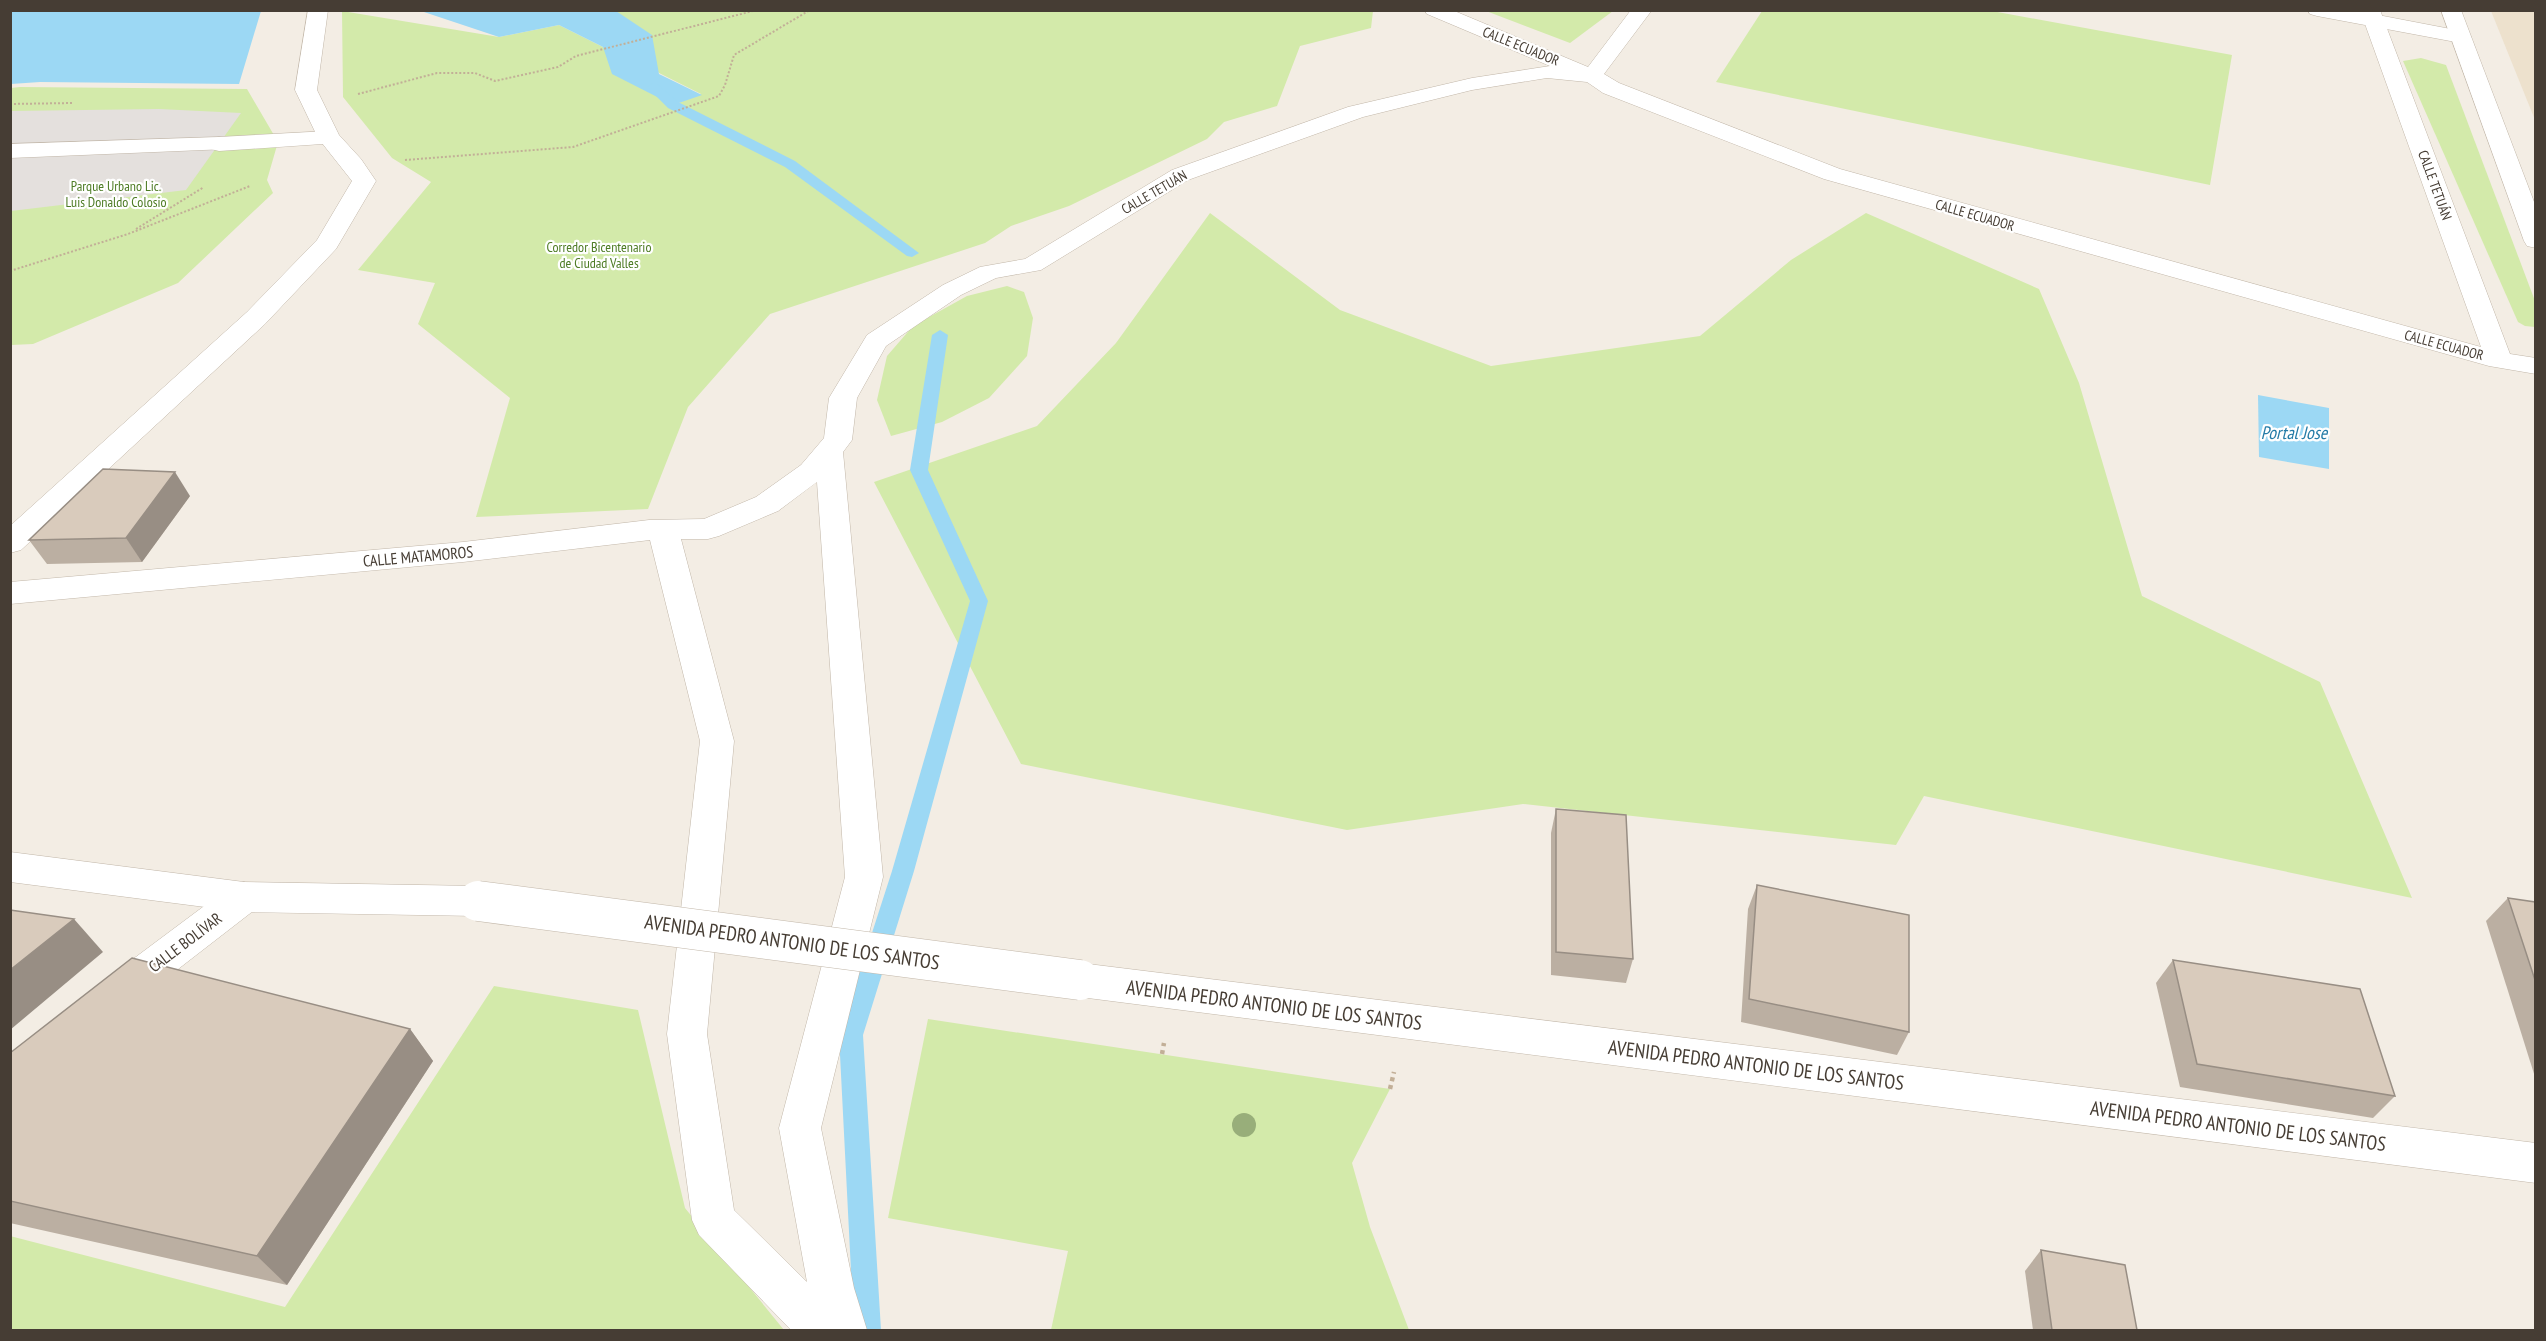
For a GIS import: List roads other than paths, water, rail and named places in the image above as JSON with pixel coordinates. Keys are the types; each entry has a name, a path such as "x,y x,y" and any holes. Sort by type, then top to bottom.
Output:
{"street":[{"path":"10,543 256,318 327,244 364,182 353,164 328,138 309,98 318,10"},
{"name":"CALLE ECUADOR","path":"1434,10 1592,75 1611,88 1832,174 2499,360 2535,366"},
{"path":"1592,75 1642,10"},
{"path":"2317,10 2372,16 2461,37"},
{"path":"2451,10 2535,241"},
{"name":"CALLE TETUÁN","path":"2372,16 2499,360"},
{"name":"CALLE TETUÁN","path":"820,461 838,440 843,398 876,341 952,290 989,272 1032,265 1180,175 1356,112 1426,95 1472,84 1547,72 1592,75"},
{"path":"10,151 328,138"},
{"path":"820,461 864,877 800,1128 831,1288 844,1330"},
{"name":"CALLE MATAMOROS","path":"10,593 463,552 663,530 708,529 767,504 820,461"},
{"path":"663,530 717,741 687,1034 714,1220 823,1330"},
{"name":"AVENIDA PEDRO ANTONIO DE LOS SANTOS","path":"10,867 244,897 478,901 1080,980 2535,1163"},
{"name":"CALLE BOLÍVAR","path":"94,1011 244,897"}],"water":[{"path":"11,10 261,11 239,84 40,82 11,84"},
{"path":"421,11 616,11 652,35 659,74 702,95 673,105 612,74 603,47 559,25 499,37"},
{"name":"Portal Jose","path":"2258,395 2329,408 2329,469 2259,457"}],"waterway":[{"path":"653,87 673,105 790,164 912,253"},
{"path":"867,1330 851,1035 903,871 979,601 919,470 940,335"}],"park label":[{"name":"Parque Urbano Lic. Luis Donaldo Colosio","path":"116,194"},
{"name":"Corredor Bicentenario de Ciudad Valles","path":"599,256"}]}
